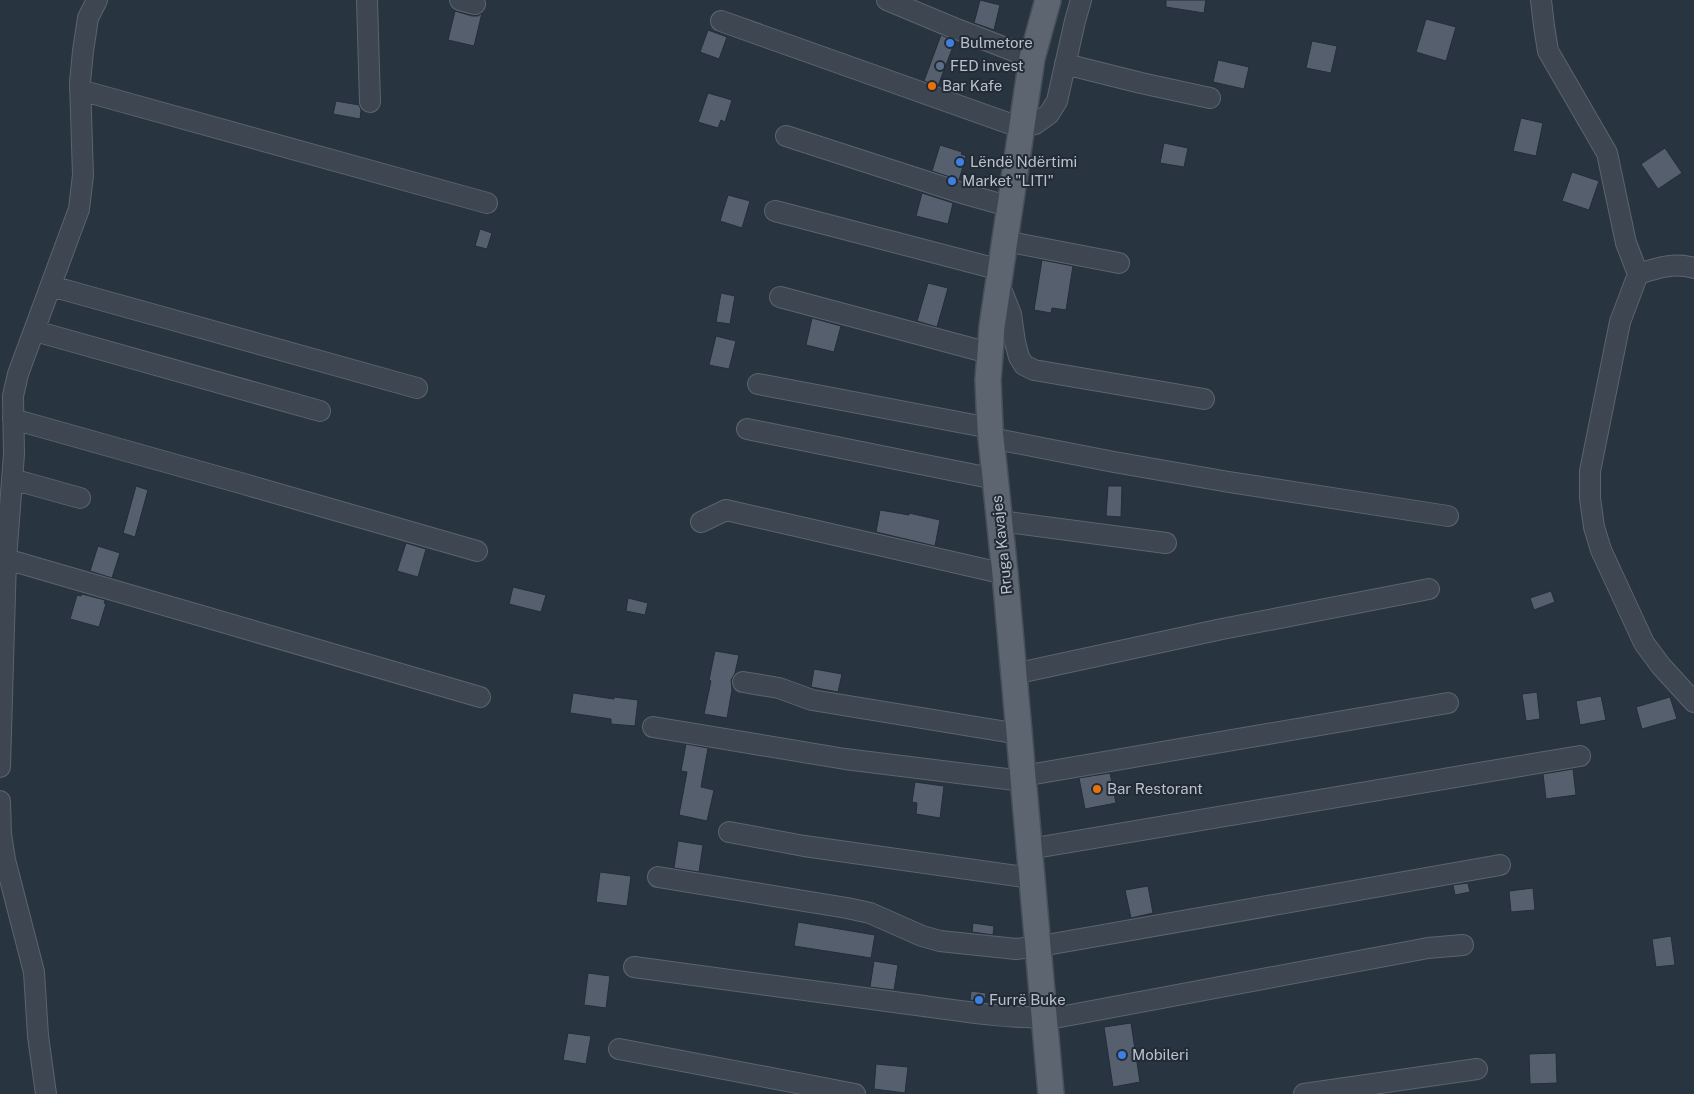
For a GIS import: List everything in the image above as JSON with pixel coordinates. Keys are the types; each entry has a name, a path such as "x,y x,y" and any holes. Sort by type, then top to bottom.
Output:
{"main road":[{"name":"Rruga Kavajes","path":"1048,0 1032,58 989,353 990,433 1005,574 1037,947 1052,1094"}],"street":[{"path":"0,767 6,559 12,479 13,396 18,374 79,209 83,176 80,90 83,51 88,18 97,0"},
{"path":"367,0 370,102"},
{"path":"887,0 1032,58"},
{"path":"721,21 1022,128 1035,124 1049,114 1057,101 1081,0"},
{"path":"1541,0 1548,51 1607,153 1626,243 1638,274 1620,322 1590,471 1590,498 1594,527 1601,550 1644,643 1661,666 1694,702"},
{"path":"1065,64 1141,84 1210,98"},
{"path":"80,90 487,203"},
{"path":"786,136 965,194 1011,206"},
{"path":"775,211 1000,277 1019,357 1024,366 1034,370 1204,399"},
{"path":"1005,241 1119,263"},
{"path":"1638,274 1664,266 1687,266 1694,268"},
{"path":"51,286 417,388"},
{"path":"780,297 989,353"},
{"path":"35,331 320,411"},
{"path":"758,384 990,433 1114,462 1220,481 1448,516"},
{"path":"13,419 477,551"},
{"path":"747,429 995,479"},
{"path":"12,479 80,498"},
{"path":"700,522 726,510 1005,574"},
{"path":"1000,521 1166,543"},
{"path":"6,559 480,697"},
{"path":"1014,674 1222,629 1429,590"},
{"path":"743,682 780,688 812,700 1019,734"},
{"path":"652,727 846,760 1023,779 1448,703"},
{"path":"1029,849 1580,756"},
{"path":"0,800 1,834 5,860 34,972 38,1036 46,1094"},
{"path":"728,832 804,846 1031,878"},
{"path":"658,877 870,913 922,936 940,941 1016,949 1037,947 1500,865"},
{"path":"634,967 1019,1018 1044,1018 1060,1017 1428,948 1463,945"},
{"path":"619,1049 855,1094"},
{"path":"1304,1094 1477,1070"}],"building":[{"path":"980,0 1000,5 994,30 974,23"},
{"path":"1166,0 1206,0 1204,13 1166,7"},
{"path":"455,11 472,16 478,16 482,13 474,46 448,40"},
{"path":"1426,19 1456,27 1446,61 1416,52"},
{"path":"708,30 727,37 719,59 700,52"},
{"path":"941,35 955,41 938,86 924,81"},
{"path":"1312,41 1337,46 1331,73 1306,68"},
{"path":"1218,60 1249,67 1244,89 1213,82"},
{"path":"708,93 732,100 725,122 721,120 718,128 698,122"},
{"path":"336,101 359,105 361,110 360,119 333,114"},
{"path":"1521,118 1543,123 1536,156 1513,151"},
{"path":"1164,143 1188,148 1184,167 1160,163"},
{"path":"940,145 962,152 961,154 966,156 959,180 932,171"},
{"path":"1665,148 1682,173 1658,189 1641,164"},
{"path":"1572,172 1599,181 1589,210 1562,201"},
{"path":"922,193 953,203 948,224 916,216"},
{"path":"728,195 750,201 742,228 720,221"},
{"path":"480,229 492,233 487,249 475,246"},
{"path":"1042,260 1073,266 1066,310 1052,308 1051,313 1034,310"},
{"path":"928,283 948,288 937,327 917,321"},
{"path":"721,293 735,296 730,324 716,322"},
{"path":"812,318 841,326 834,352 806,345"},
{"path":"716,336 736,341 729,369 709,365"},
{"path":"136,486 148,490 135,537 123,533"},
{"path":"1108,486 1122,486 1121,517 1106,516"},
{"path":"880,510 909,515 909,513 940,520 935,546 876,532"},
{"path":"406,543 426,549 418,577 397,571"},
{"path":"98,546 120,553 112,578 90,571"},
{"path":"513,587 546,595 541,612 509,604"},
{"path":"1551,591 1555,602 1534,610 1530,598"},
{"path":"82,594 105,600 104,603 106,604 99,627 70,619 77,595 81,596"},
{"path":"628,598 648,603 645,615 626,611"},
{"path":"715,651 739,655 735,673 731,680 732,690 727,718 704,714"},
{"path":"814,669 842,674 838,692 811,687"},
{"path":"1537,692 1540,719 1526,721 1522,694"},
{"path":"573,693 614,699 614,697 638,700 635,726 611,724 611,719 570,713"},
{"path":"1601,696 1606,720 1580,725 1576,701"},
{"path":"1670,697 1677,719 1642,729 1636,707"},
{"path":"686,744 708,748 701,787 714,790 707,821 679,815 687,772 681,771"},
{"path":"1573,769 1576,795 1546,799 1543,774"},
{"name":"Bar Restorant","path":"1110,773 1116,803 1085,809 1079,778"},
{"path":"915,782 944,786 940,818 916,814 917,803 912,802"},
{"path":"678,841 703,845 699,872 674,868"},
{"path":"600,872 631,876 627,906 596,902"},
{"path":"1468,883 1470,892 1455,895 1453,885"},
{"path":"1148,886 1153,913 1131,918 1125,890"},
{"path":"1533,888 1535,910 1511,912 1509,891"},
{"path":"798,922 875,935 871,958 794,946"},
{"path":"973,923 994,926 993,935 972,932"},
{"path":"1671,936 1675,965 1656,967 1652,939"},
{"path":"874,961 898,965 894,990 870,987"},
{"path":"588,973 610,976 606,1008 584,1005"},
{"path":"971,991 986,993 985,1002 970,1000"},
{"name":"Mobileri","path":"1131,1023 1140,1082 1113,1087 1104,1027"},
{"path":"568,1033 591,1036 586,1064 563,1060"},
{"path":"1556,1053 1557,1083 1530,1084 1529,1054"},
{"path":"876,1064 908,1067 905,1093 874,1089"}],"place":[{"name":"Bulmetore","path":"950,43"},
{"name":"FED invest","path":"940,66"},
{"name":"Bar Kafe","path":"932,86"},
{"name":"Lëndë Ndërtimi","path":"960,162"},
{"name":"Market \"LITI\"","path":"952,181"},
{"name":"Bar Restorant","path":"1097,789"},
{"name":"Furrë Buke","path":"979,1000"},
{"name":"Mobileri","path":"1122,1055"}]}
